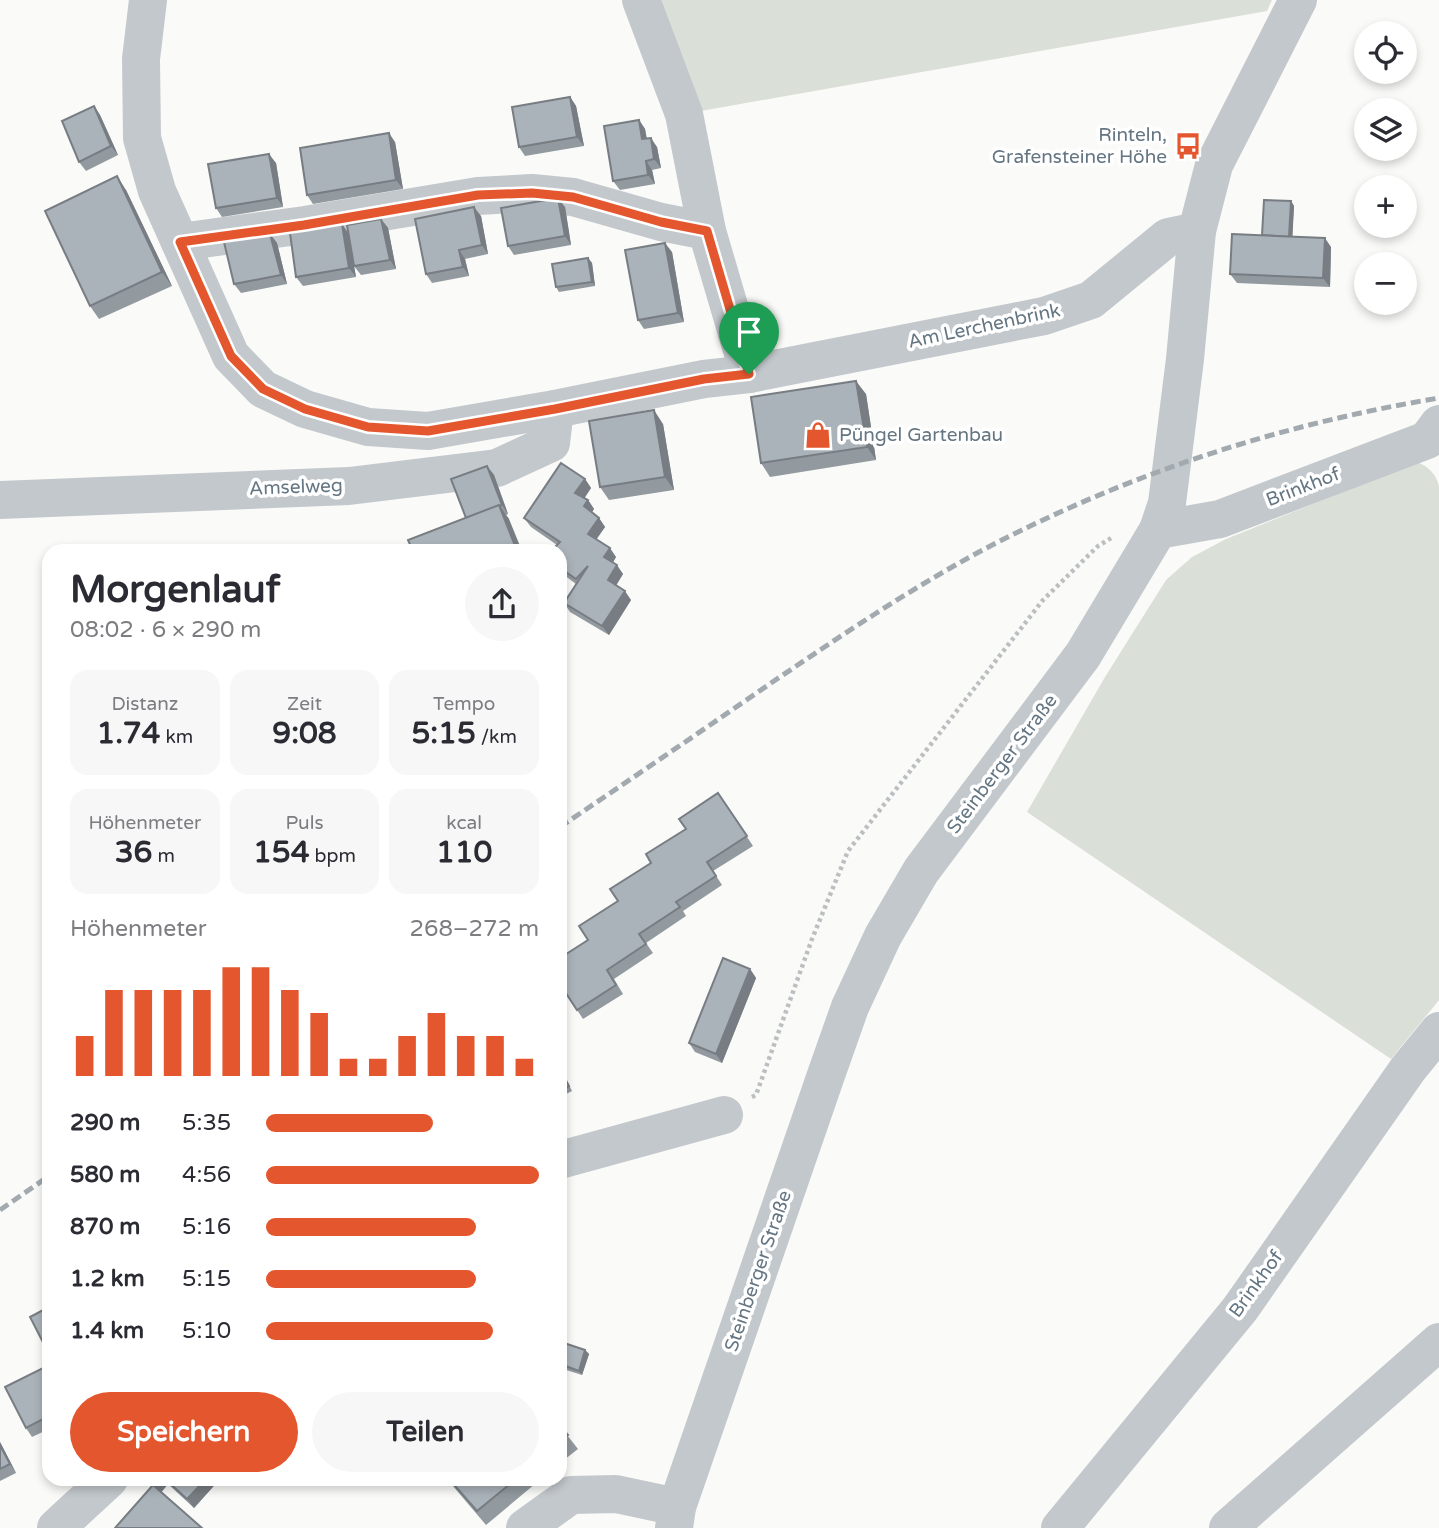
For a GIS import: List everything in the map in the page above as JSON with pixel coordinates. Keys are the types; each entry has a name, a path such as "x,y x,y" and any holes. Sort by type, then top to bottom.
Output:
{"street":[{"name":"Am Lerchenbrink","path":"148,0 141,59 142,138 156,191 231,356 263,389 305,409 368,427 428,431 704,379 749,374 1044,316 1091,300 1168,237 1196,231"},
{"path":"641,0 684,114 707,231 749,374"},
{"name":"Steinberger Straße","path":"675,1517 850,1007 883,936 921,871 1083,655 1158,530 1167,503 1185,359 1196,231 1214,165 1298,0"},
{"path":"180,242 304,225 478,195 532,193 573,197 661,222 707,231"},
{"name":"Amselweg","path":"0,500 349,486 497,468 551,443 555,409"},
{"name":"Brinkhof","path":"1158,530 1220,519 1427,440 1439,424"},
{"name":"Brinkhof","path":"1060,1528 1240,1309 1408,1069 1439,1031"},
{"path":"567,1158 724,1115"},
{"path":"1228,1528 1439,1342"},
{"path":"56,1528 101,1486"},
{"path":"525,1528 571,1495 616,1494 675,1517"}],"path":[{"path":"724,1115 755,1095 812,939 848,851 1043,600 1098,546 1121,532"}],"shaded area":[{"path":"643,0 1272,0 1267,11 684,114"},
{"path":"1417,462 1431,471 1439,486 1439,1000 1391,1059 1027,812 1105,677 1166,580 1192,557 1226,539"}],"building":[{"path":"570,97 577,137 519,147 512,107"},
{"path":"94,106 111,146 79,162 62,121"},
{"path":"639,120 642,139 651,138 654,159 646,161 648,175 613,181 604,126"},
{"path":"389,133 396,180 307,195 300,148"},
{"path":"269,154 277,198 216,208 208,164"},
{"path":"117,176 162,272 90,306 45,211"},
{"path":"558,198 565,236 508,246 501,208"},
{"path":"1264,200 1291,201 1289,237 1262,235"},
{"path":"474,207 482,245 459,250 463,267 426,274 415,219"},
{"path":"381,219 390,260 354,266 347,225"},
{"path":"342,224 349,268 296,277 290,233"},
{"path":"270,234 281,275 234,284 224,242"},
{"path":"1232,234 1325,238 1323,278 1230,274"},
{"path":"665,243 678,313 638,320 625,250"},
{"path":"588,258 592,282 556,287 552,264"},
{"name":"Püngel Gartenbau","path":"856,381 867,447 761,463 751,397"},
{"path":"654,410 665,477 600,487 589,421"},
{"path":"561,463 585,479 575,493 588,500 584,506 599,518 588,534 610,548 604,557 617,565 608,580 625,591 602,626 567,605 567,598 588,566 576,579 567,573 567,544 558,544 560,542 524,518"},
{"path":"487,466 502,505 466,518 451,479"},
{"path":"499,505 514,544 410,544 408,540"},
{"path":"718,793 747,836 707,862 716,876 676,902 680,907 639,934 646,944 607,970 616,985 577,1010 567,995 567,954 588,940 579,926 618,901 610,889 651,863 646,854 686,829 679,819"},
{"path":"723,958 750,969 716,1054 689,1043"},
{"path":"42,1311 42,1340 30,1317"},
{"path":"567,1344 585,1350 579,1371 567,1367"},
{"path":"42,1368 42,1420 26,1428 5,1387"},
{"path":"0,1445 10,1464 0,1469"},
{"path":"154,1486 202,1528 115,1528"},
{"path":"173,1486 199,1486 187,1499"},
{"path":"455,1486 507,1486 477,1511"}],"railway":[{"path":"567,822 865,621 926,582 1022,530 1123,485 1226,449 1331,420 1439,398"},
{"path":"0,1210 42,1181"}],"place":[{"name":"Rinteln, Grafensteiner Höhe","path":"1188,146"},
{"name":"Püngel Gartenbau","path":"818,435"}],"route":[{"path":"532,193 573,197 661,222 707,231 749,374 704,379 428,431 368,427 305,409 263,389 231,356 180,242 304,225 478,195 532,193"}]}
